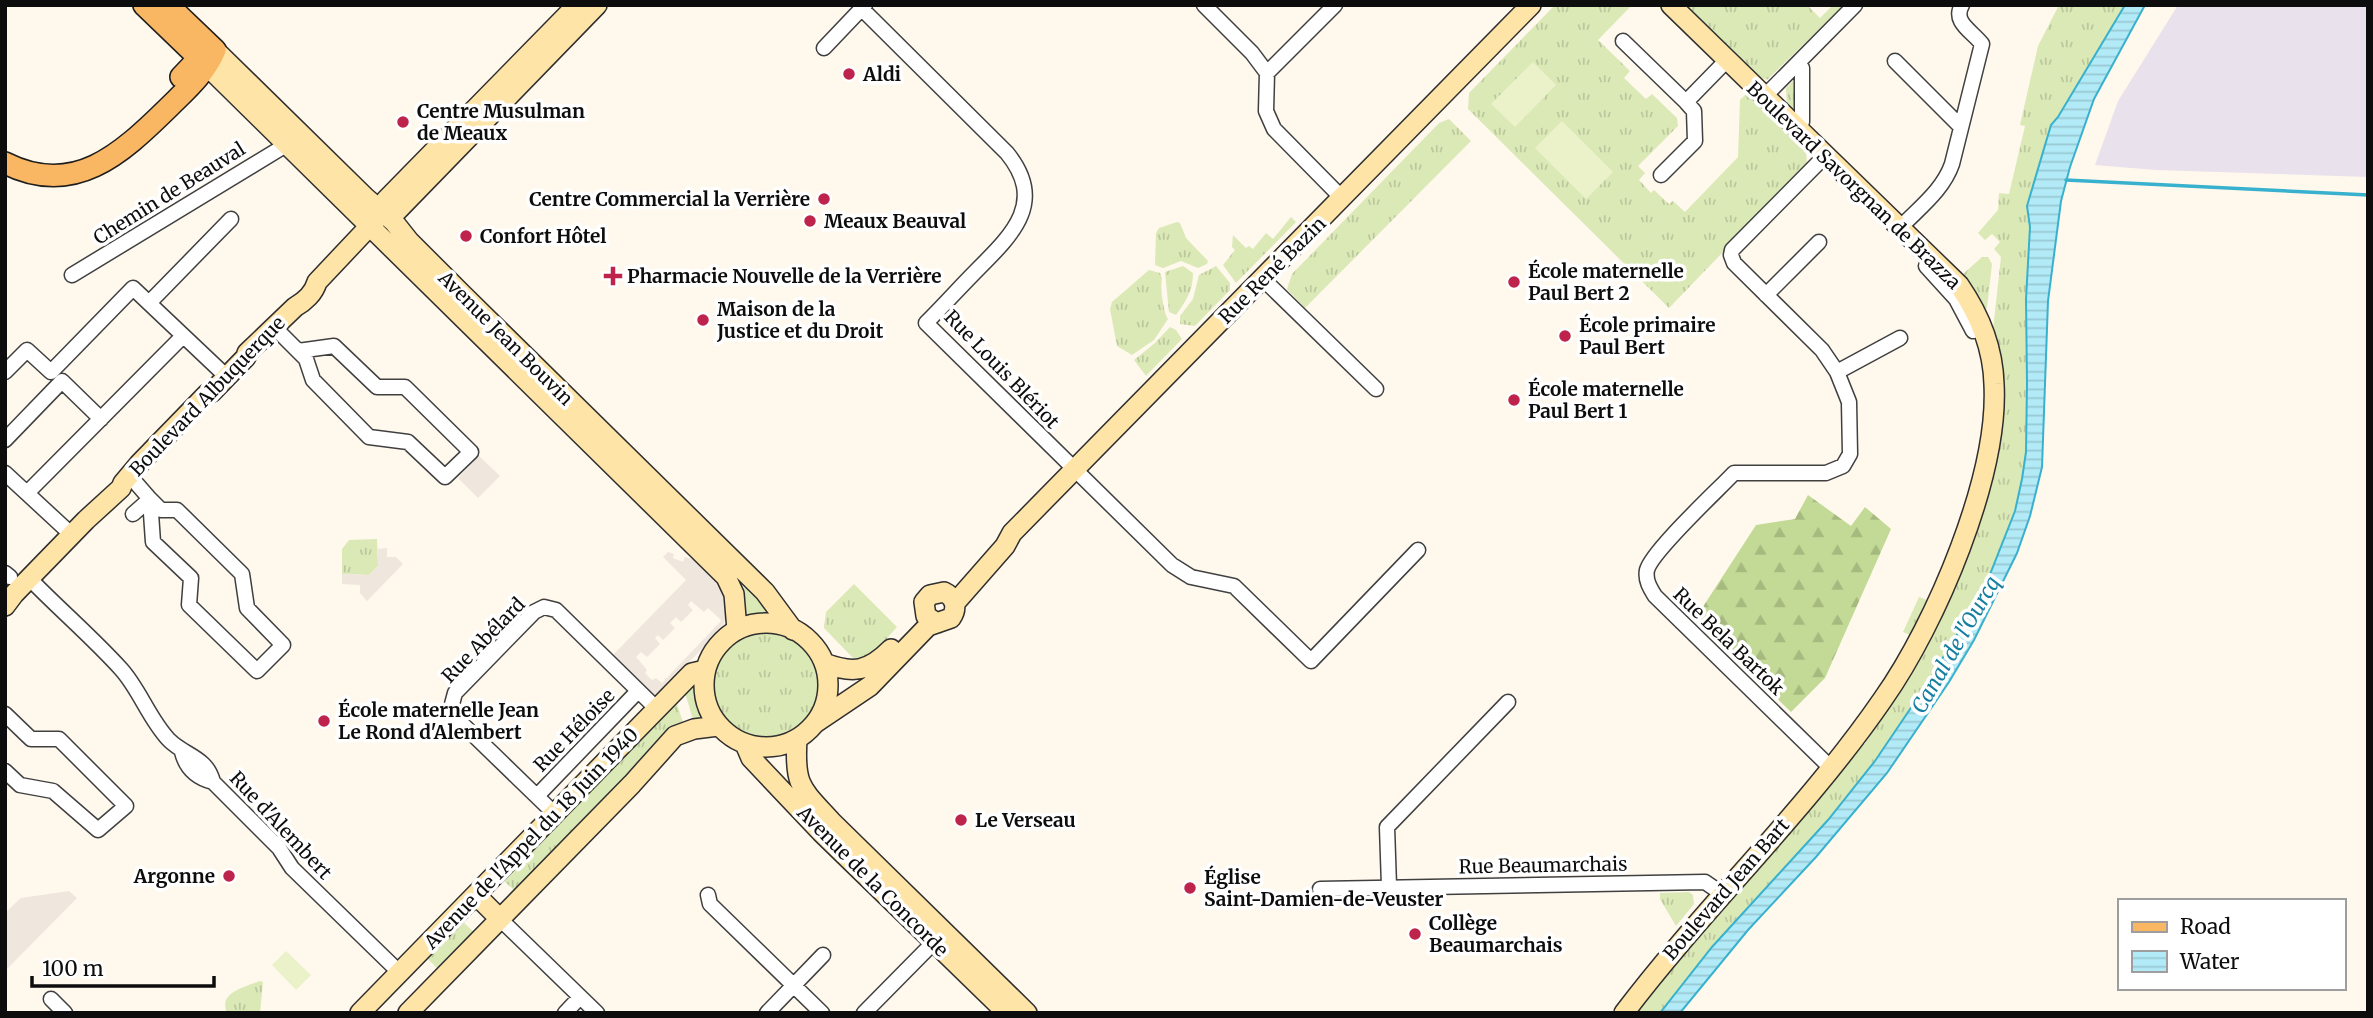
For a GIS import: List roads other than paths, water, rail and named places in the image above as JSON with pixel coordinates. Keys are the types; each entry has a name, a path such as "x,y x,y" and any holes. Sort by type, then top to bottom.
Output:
{"main road":[{"path":"144,5 207,59"},
{"path":"169,5 207,59"},
{"path":"5,151 36,164 61,164 88,157 112,143 207,59"},
{"path":"5,163 23,172 53,176 70,174 103,163 131,144 207,59"}],"street":[{"path":"577,5 386,200 383,212 397,211 597,5"},
{"path":"1204,5 1252,53 1267,73 1266,111 1274,129 1342,198"},
{"path":"1267,73 1335,5"},
{"name":"Rue René Bazin","path":"949,598 960,595 1005,546 1012,533 1531,5"},
{"name":"Boulevard Savorgnan de Brazza","path":"1671,5 1952,277 1968,297 1987,341 1994,384 1987,458 1953,564 1927,623 1900,673 1870,719 1831,768"},
{"path":"1764,97 1855,5"},
{"path":"1901,227 1948,177 1982,44 1958,17 1962,5"},
{"name":"Rue Louis Blériot","path":"824,48 864,7 1007,153 1017,167 1025,200 1018,224 1007,239 926,323 1074,470"},
{"path":"1623,41 1695,111 1695,141 1661,176"},
{"name":"Avenue Jean Bouvin","path":"207,59 286,145 726,577 734,594 737,630"},
{"name":"Avenue Jean Bouvin","path":"207,59 383,212 570,402 765,592 793,630"},
{"path":"1686,102 1727,60"},
{"path":"1895,61 1961,127"},
{"path":"1797,128 1802,122 1802,68 1798,63"},
{"path":"358,190 374,191 387,187 454,119 488,96"},
{"name":"Chemin de Beauval","path":"72,275 286,145"},
{"name":"Rue Bela Bartok","path":"1825,156 1732,250 1731,255 1734,263 1822,350 1838,372 1849,402 1850,447 1847,461 1843,466 1826,473 1734,473 1656,554 1647,572 1647,580 1655,596 1831,768"},
{"path":"1857,186 1871,213 1956,299 1971,325 1985,369 1994,384"},
{"name":"Boulevard Albuquerque","path":"5,606 15,576 72,535 121,488 130,475 207,394 315,289 317,282 383,212"},
{"path":"149,303 231,219"},
{"path":"1766,295 1819,242"},
{"path":"1263,279 1376,389"},
{"path":"5,372 27,350 51,372 133,288 227,377"},
{"path":"275,328 298,351 306,359 313,380 369,437 408,442 444,477 471,452 405,387 377,387 334,346 298,351"},
{"path":"28,492 183,336"},
{"path":"1838,372 1900,338"},
{"path":"5,440 62,381 101,419"},
{"path":"1074,470 1172,565 1191,578 1234,586 1311,661 1418,550"},
{"path":"130,475 148,493 153,542 191,578 189,605 257,671 283,645 247,608 242,573 177,510 161,510 150,499"},
{"path":"7,476 28,492 72,535"},
{"path":"132,514 150,499"},
{"name":"Rue d'Alembert","path":"15,576 122,670 167,737 182,752 194,755 210,770 213,782 279,848 302,879 400,972"},
{"path":"815,723 827,697 827,679 824,663 808,639 775,624 755,624 737,630 723,640 712,654 705,670 704,689 707,707 718,726 729,736 745,744 772,747 797,739 815,723 870,686 928,626 930,618 927,598 934,593 949,598 951,618 930,618 913,626 873,665 855,670 824,663"},
{"name":"Rue Abélard","path":"554,813 457,719 452,708 455,693 534,612 544,607 556,610 657,709"},
{"name":"Avenue de l'Appel du 18 Juin 1940","path":"360,1013 692,673 705,670"},
{"name":"Rue Héloise","path":"537,796 638,691"},
{"path":"1389,886 1387,827 1508,702"},
{"path":"5,714 31,739 59,740 126,806 98,830 53,791 20,785 5,771"},
{"name":"Avenue de l'Appel du 18 Juin 1940","path":"408,1013 632,784 675,736 694,729 718,726"},
{"name":"Avenue de la Concorde","path":"797,739 795,767 806,794 1007,1013"},
{"name":"Avenue de la Concorde","path":"745,744 751,758 821,832 1027,1013"},
{"name":"Boulevard Jean Bart","path":"1623,1013 1684,936 1831,768"},
{"name":"Rue Beaumarchais","path":"1320,889 1705,882 1721,893"},
{"path":"475,895 597,1013"},
{"path":"708,895 710,904 822,1013"},
{"path":"864,1013 939,937"},
{"path":"767,1013 823,955"},
{"path":"400,972 424,996"},
{"path":"565,1013 580,997"},
{"path":"51,999 65,1013"}],"water":[{"name":"Canal de l'Ourcq","path":"2125,5 2145,5 2094,99 2061,201 2048,301 2042,467 2030,516 2017,553 1974,640 1887,773 1816,857 1748,930 1680,1013 1660,1013 1712,947 1828,820 1875,761 1925,687 1983,592 2015,511 2026,452 2026,299 2030,227 2027,206 2051,125"}],"waterway":[{"path":"2066,180 2368,195"}],"place":[{"name":"Aldi","path":"849,74"},
{"name":"Centre Musulman de Meaux","path":"403,122"},
{"name":"Centre Commercial la Verrière","path":"824,199"},
{"name":"Meaux Beauval","path":"810,221"},
{"name":"Confort Hôtel","path":"466,236"},
{"name":"Pharmacie Nouvelle de la Verrière","path":"613,276"},
{"name":"École maternelle Paul Bert 2","path":"1514,282"},
{"name":"Maison de la Justice et du Droit","path":"703,320"},
{"name":"École primaire Paul Bert","path":"1565,336"},
{"name":"École maternelle Paul Bert 1","path":"1514,400"},
{"name":"École maternelle Jean Le Rond d'Alembert","path":"324,721"},
{"name":"Le Verseau","path":"961,820"},
{"name":"Argonne","path":"229,876"},
{"name":"Église Saint-Damien-de-Veuster","path":"1190,888"},
{"name":"Collège Beaumarchais","path":"1415,934"}]}
